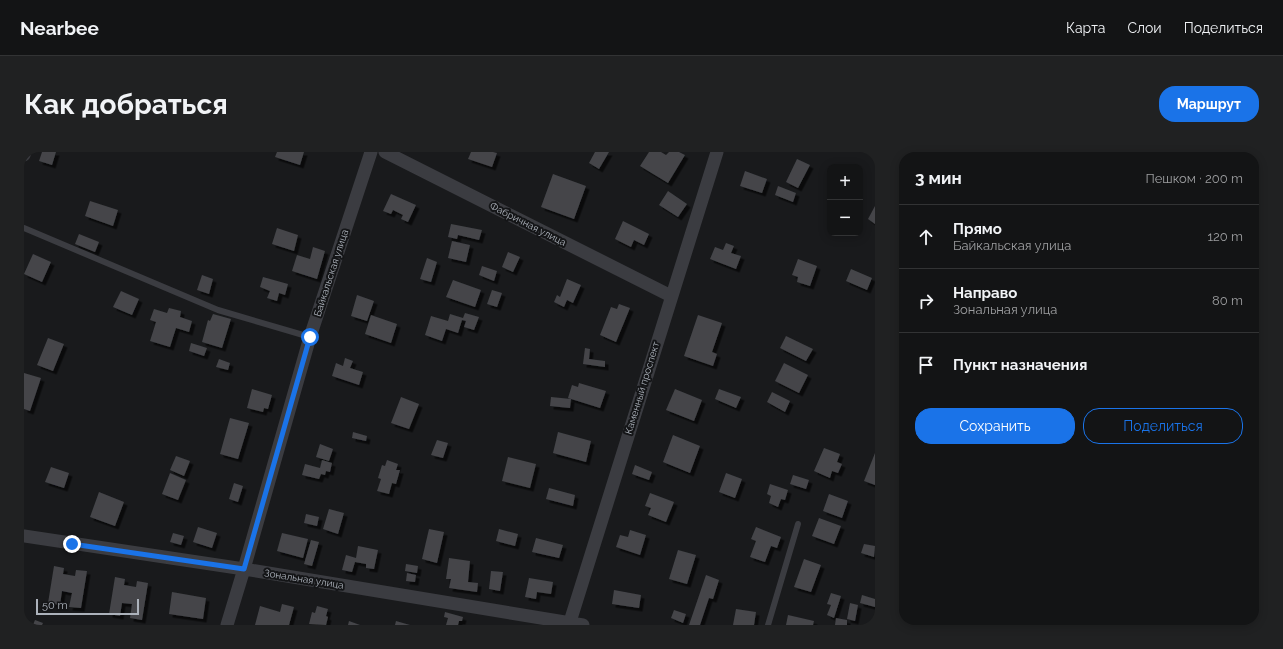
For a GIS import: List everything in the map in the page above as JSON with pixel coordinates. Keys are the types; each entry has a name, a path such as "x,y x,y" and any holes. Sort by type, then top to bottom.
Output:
{"street":[{"name":"Байкальская улица","path":"227,625 310,337 371,152"},
{"name":"Фабричная улица","path":"385,152 671,296"},
{"name":"Каменный проспект","path":"569,624 717,152"},
{"name":"Зональная улица","path":"24,536 244,569 569,624 583,625"}],"lane":[{"path":"24,228 218,310 310,337"},
{"path":"768,625 798,524"}],"building":[{"path":"42,152 56,152 52,165 39,161"},
{"path":"277,152 304,152 300,165 275,157"},
{"path":"471,152 497,153 492,167 468,159"},
{"path":"595,152 609,152 599,169 589,163"},
{"path":"649,152 661,152 666,155 669,152 679,152 685,155 668,183 640,166"},
{"path":"797,159 810,165 798,188 786,182"},
{"path":"745,171 767,179 762,193 740,186"},
{"path":"553,174 586,186 574,219 541,207"},
{"path":"778,186 796,193 793,202 775,195"},
{"path":"668,191 687,204 678,217 659,205"},
{"path":"391,194 416,205 408,222 401,219 403,215 393,210 391,214 383,211"},
{"path":"90,201 118,210 113,226 85,216"},
{"path":"875,206 875,224 868,219"},
{"path":"623,221 649,234 644,245 634,240 631,247 615,239"},
{"path":"451,224 482,230 479,240 458,235 457,239 448,237"},
{"path":"277,228 298,235 294,251 272,244"},
{"path":"79,234 99,242 95,252 75,244"},
{"path":"452,241 470,245 466,262 448,258"},
{"path":"726,243 734,246 731,253 741,256 736,269 710,259 715,247 723,250"},
{"path":"313,247 325,251 317,279 292,271 297,255 310,259"},
{"path":"508,252 520,257 513,272 502,267"},
{"path":"33,254 51,262 42,282 24,274"},
{"path":"427,258 437,262 431,282 420,279"},
{"path":"798,259 817,266 810,286 797,282 798,277 792,275"},
{"path":"482,266 497,271 494,281 479,275"},
{"path":"851,269 872,278 867,290 846,281"},
{"path":"202,275 213,279 209,294 197,290"},
{"path":"263,277 288,284 285,295 279,293 277,301 267,298 270,291 260,287"},
{"path":"567,279 581,285 573,303 567,300 564,307 554,302 557,295 560,297"},
{"path":"453,280 481,290 475,307 446,297"},
{"path":"492,290 502,293 497,307 487,304"},
{"path":"121,291 139,299 132,315 113,307"},
{"path":"357,295 374,301 367,321 351,316"},
{"path":"619,304 630,308 616,342 600,335 611,307 617,309"},
{"path":"169,308 181,311 180,317 192,321 189,332 176,328 170,347 150,341 156,322 150,320 154,309 167,313"},
{"path":"465,313 479,317 474,330 464,327 466,321 462,320 458,333 446,329 442,341 425,335 431,316 448,321 450,314 463,318"},
{"path":"213,314 231,319 222,348 202,342 208,320 210,321"},
{"path":"371,315 397,324 391,343 365,334"},
{"path":"698,315 722,323 712,352 717,354 713,366 684,356"},
{"path":"786,336 813,349 806,361 780,348"},
{"path":"48,338 64,344 53,371 37,365"},
{"path":"191,343 207,348 204,356 189,351"},
{"path":"585,348 590,349 589,359 605,361 605,367 583,364"},
{"path":"345,358 353,361 350,368 363,372 359,385 332,376 336,363 343,366"},
{"path":"219,359 230,363 228,370 216,367"},
{"path":"784,363 808,375 799,393 775,381"},
{"path":"24,373 41,378 30,411 24,409"},
{"path":"579,383 606,391 600,408 568,398 572,385 578,387"},
{"path":"252,389 272,395 268,409 264,408 263,412 247,408"},
{"path":"675,389 702,400 694,421 666,410"},
{"path":"719,389 741,397 736,408 715,399"},
{"path":"772,392 790,401 785,412 767,402"},
{"path":"401,397 419,404 409,429 391,423"},
{"path":"551,397 571,399 570,408 550,406"},
{"path":"230,418 249,423 238,459 220,454"},
{"path":"353,432 367,436 366,441 352,438"},
{"path":"558,432 591,441 586,462 553,453"},
{"path":"673,435 700,446 690,473 663,462"},
{"path":"437,440 448,443 443,458 431,455"},
{"path":"320,444 333,449 329,461 316,457"},
{"path":"824,448 840,454 837,462 842,464 838,473 832,471 830,478 814,471"},
{"path":"875,453 875,485 864,481"},
{"path":"176,456 190,461 184,476 170,470"},
{"path":"508,457 536,464 530,488 502,481"},
{"path":"322,460 332,463 330,472 326,471 325,475 321,474 319,479 302,475 305,464 320,468"},
{"path":"387,460 398,464 396,470 400,470 396,484 392,483 389,494 377,491 381,479 378,478 382,465 385,466"},
{"path":"635,465 652,472 649,480 632,474"},
{"path":"51,467 69,473 64,488 45,482"},
{"path":"170,473 186,480 178,500 162,494"},
{"path":"726,473 742,479 735,498 719,492"},
{"path":"793,475 809,480 806,489 790,484"},
{"path":"234,483 243,486 238,502 229,499"},
{"path":"770,484 788,490 785,500 781,499 778,507 769,503 771,496 767,494"},
{"path":"549,488 575,495 573,506 546,499"},
{"path":"99,492 124,502 115,526 90,517"},
{"path":"650,493 674,502 666,522 648,515 651,508 645,506"},
{"path":"829,494 848,501 842,518 823,511"},
{"path":"329,509 344,513 338,534 323,529"},
{"path":"306,514 319,517 317,526 304,523"},
{"path":"819,518 841,526 834,544 812,536"},
{"path":"198,527 217,533 212,548 193,542"},
{"path":"756,527 781,537 777,548 771,546 765,562 750,557 756,541 751,539"},
{"path":"429,529 444,532 437,563 422,559"},
{"path":"499,529 518,534 515,546 496,541"},
{"path":"630,530 646,535 640,555 616,547 620,535 628,537"},
{"path":"173,533 184,536 181,545 170,542"},
{"path":"282,533 308,539 303,558 277,551"},
{"path":"536,538 563,545 559,558 532,552"},
{"path":"311,540 319,542 312,566 304,564"},
{"path":"864,544 875,546 874,557 861,553"},
{"path":"358,546 378,550 374,569 366,568 366,564 355,562 352,572 342,570 346,555 356,558"},
{"path":"678,550 696,555 687,584 669,579"},
{"path":"449,558 470,561 468,582 478,583 477,592 449,588 451,579 446,579"},
{"path":"804,559 821,565 811,592 794,587"},
{"path":"406,564 418,566 417,573 405,571"},
{"path":"54,566 64,568 63,574 75,576 76,570 87,571 81,608 69,607 72,593 62,591 60,605 48,603"},
{"path":"491,571 503,572 500,591 489,589"},
{"path":"407,573 416,575 415,582 406,581"},
{"path":"706,575 719,580 713,599 709,598 700,625 689,625"},
{"path":"115,577 125,579 124,585 136,587 137,581 148,583 142,620 130,618 132,604 122,603 120,616 109,614"},
{"path":"529,578 553,582 551,594 537,592 536,599 525,597"},
{"path":"614,590 641,595 639,608 612,604"},
{"path":"172,592 206,598 203,619 169,614"},
{"path":"831,593 841,596 834,618 827,615 831,605 827,604"},
{"path":"862,595 875,599 875,607 860,603"},
{"path":"850,603 858,605 855,621 847,619"},
{"path":"282,604 294,607 289,625 255,625 260,606 280,612"},
{"path":"317,606 328,609 326,625 309,624 312,612 315,613"},
{"path":"736,609 756,612 754,625 733,625"},
{"path":"674,610 686,614 683,623 671,618"},
{"path":"445,612 463,617 462,621 459,621 458,625 446,625 448,618 444,617"},
{"path":"788,615 814,621 813,625 786,625"},
{"path":"836,618 847,620 847,625 835,625"},
{"path":"35,620 43,623 42,625 33,625"},
{"path":"349,621 360,625 348,625"},
{"path":"396,621 410,625 395,625"}],"route":[{"path":"72,544 244,569 310,337"}]}
